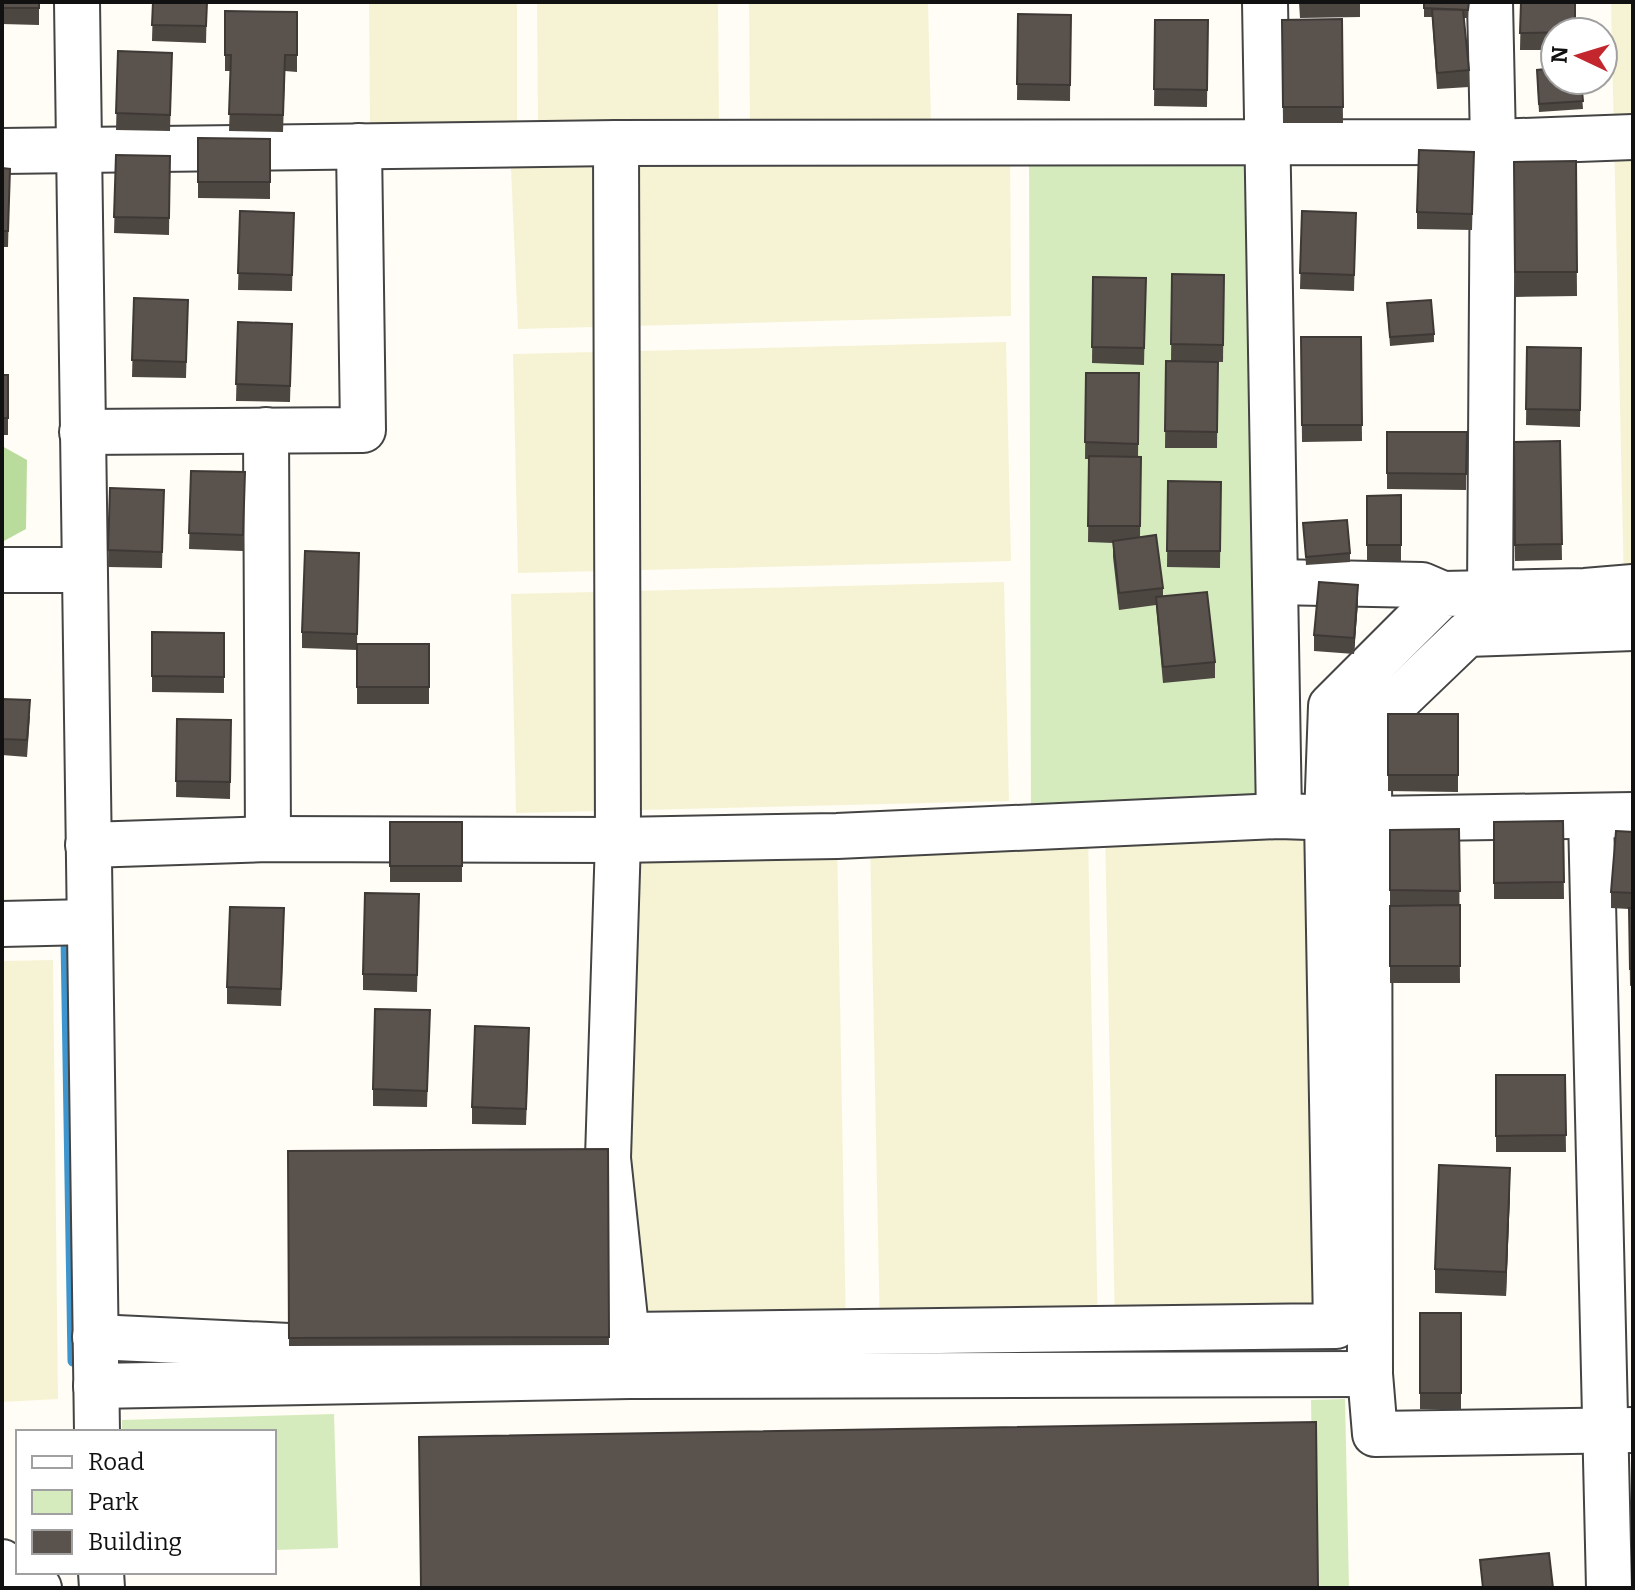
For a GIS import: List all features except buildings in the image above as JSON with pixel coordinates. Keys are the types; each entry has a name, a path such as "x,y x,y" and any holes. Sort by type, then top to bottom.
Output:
{"street":[{"path":"77,2 97,1430"},
{"path":"1265,2 1279,816"},
{"path":"1490,2 1493,142 1490,593"},
{"path":"2,151 616,143 1493,142 1633,137"},
{"path":"616,143 618,840 608,1158 629,1356"},
{"path":"82,432 363,430 359,146"},
{"path":"266,430 268,839"},
{"path":"2,570 84,570"},
{"path":"1275,582 1422,585 1443,594 1633,587"},
{"path":"1443,594 1331,706 1348,819 1375,1434 1619,1430"},
{"path":"96,1386 629,1356 1336,1326 1348,819 1369,728 1467,634 1633,628"},
{"path":"88,845 268,839 618,840 837,836 1279,816 1348,819 1612,815 1619,1430 1609,1588"},
{"path":"2,924 89,922"},
{"path":"95,1337 321,1346 609,1345 629,1356 1370,1374"},
{"path":"19,1574 39,1588"}],"shaded area":[{"path":"369,2 517,2 517,129 370,130"},
{"path":"537,2 718,2 719,122 538,124"},
{"path":"749,2 928,2 931,125 750,127"},
{"path":"1611,2 1633,2 1633,587 1624,587 1613,96 1619,96 1619,16 1611,16"},
{"path":"1010,142 1011,316 518,329 510,145"},
{"path":"1006,342 1011,561 518,573 513,354"},
{"path":"1004,582 1009,801 516,813 511,594"},
{"path":"1323,827 1333,1322 1115,1327 1105,832"},
{"path":"1088,835 1098,1330 880,1335 870,840"},
{"path":"837,836 846,1331 628,1335 618,840"},
{"path":"53,960 58,1399 2,1402 2,961"}],"green space":[{"path":"1253,141 1279,816 1031,827 1029,142"},
{"path":"2,446 27,460 26,529 2,542"},
{"path":"1345,1399 1349,1588 1314,1588 1311,1400"},
{"path":"334,1414 338,1548 276,1550 276,1430 122,1430 122,1420"}],"waterway":[{"path":"59,938 66,938 73,1361 89,1361"}]}
